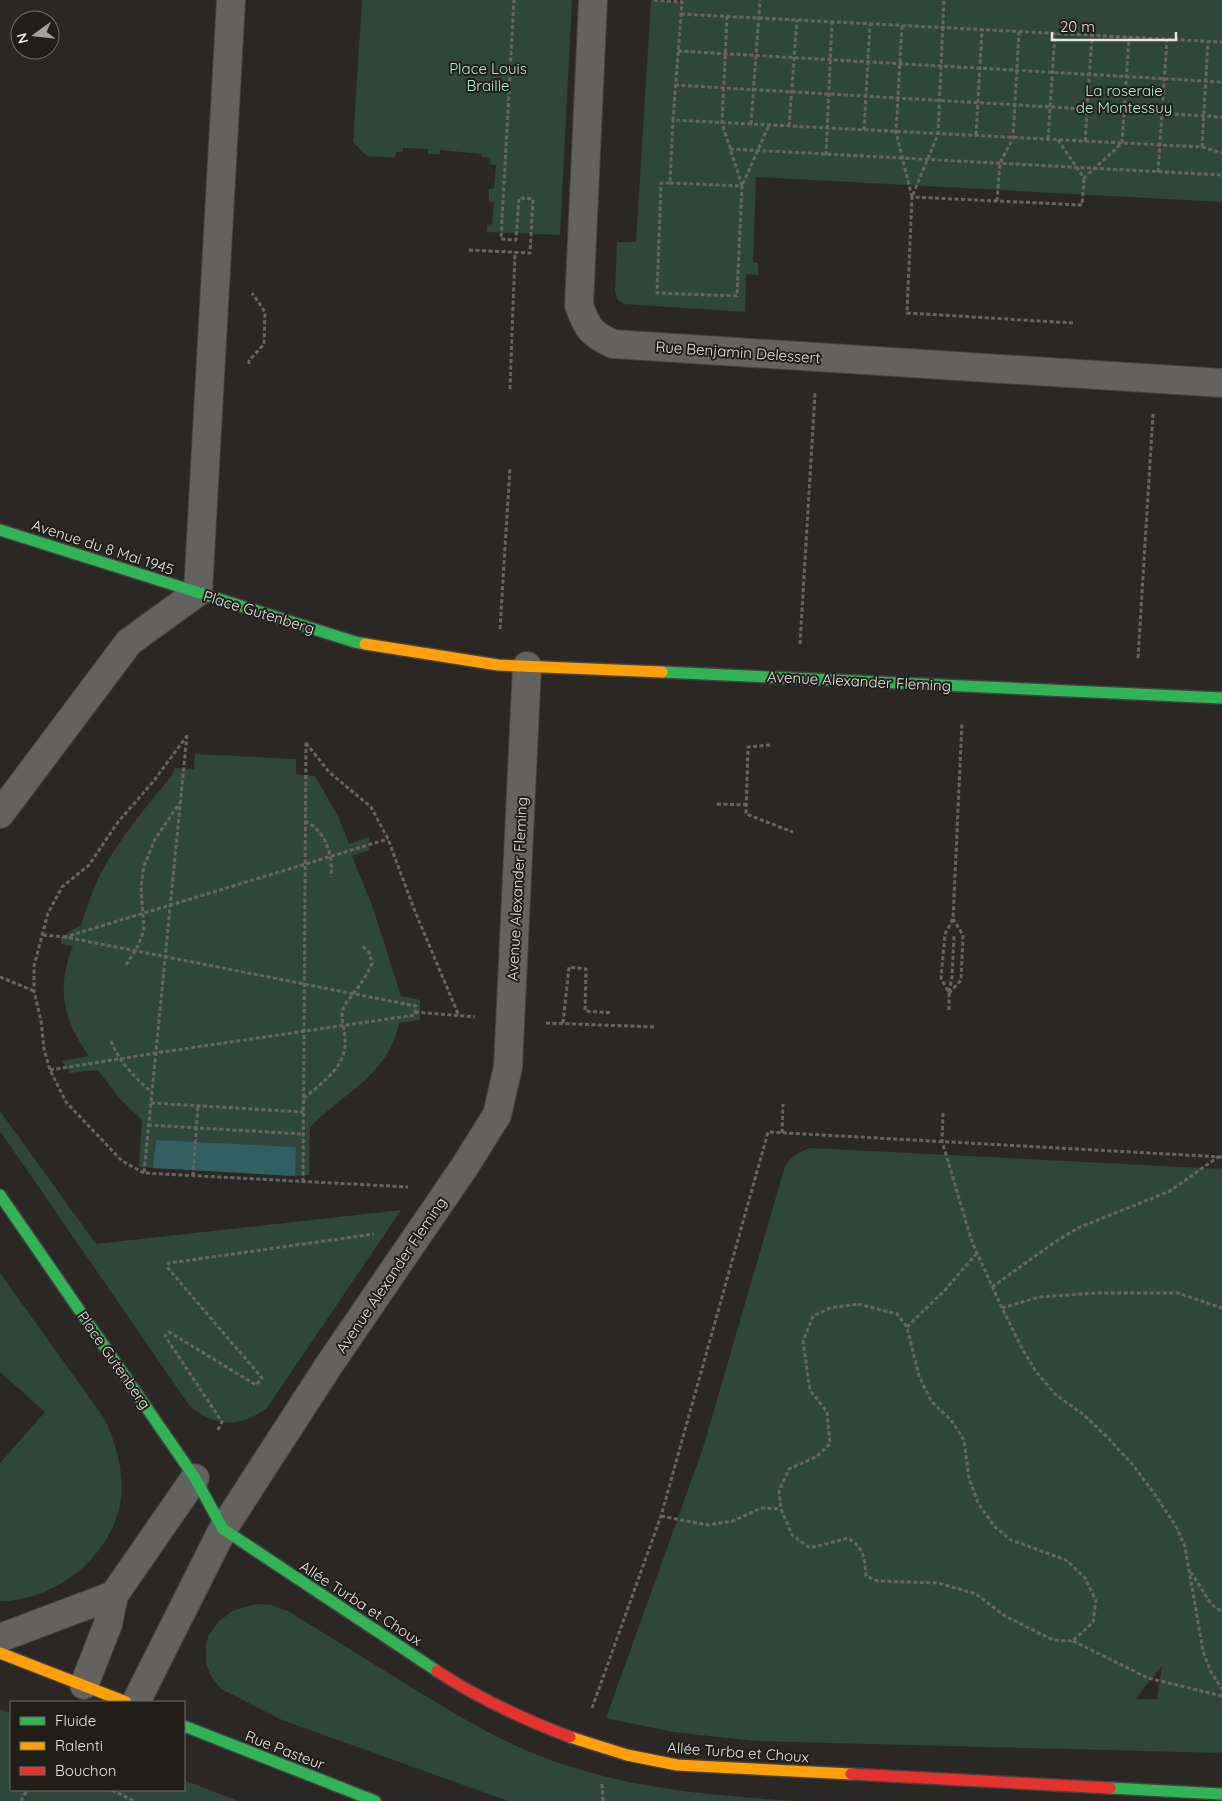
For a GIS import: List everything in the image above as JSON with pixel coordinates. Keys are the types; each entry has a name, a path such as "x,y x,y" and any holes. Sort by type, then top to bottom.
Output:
{"street":[{"path":"198,592 231,0"},
{"name":"Rue Benjamin Delessert","path":"593,0 579,304 585,322 597,337 614,344 1222,383"},
{"name":"Avenue du 8 Mai 1945","path":"0,530 198,592"},
{"name":"Place Gutenberg","path":"0,814 129,642 198,592 356,642 498,665 527,666"},
{"name":"Avenue Alexander Fleming","path":"136,1701 223,1528 329,1365 460,1174 497,1115 508,1067 527,666 1222,698"},
{"name":"Place Gutenberg","path":"0,1195 195,1478 223,1528"},
{"path":"84,1685 108,1624 114,1595 195,1478"},
{"name":"Allée Turba et Choux","path":"223,1528 466,1690 525,1720 580,1741 627,1755 677,1765 1222,1794"},
{"path":"0,1638 114,1595"},
{"path":"0,1652 124,1701"},
{"name":"Rue Pasteur","path":"185,1726 375,1801"}],"path":[{"path":"468,250 530,253 533,199 519,198 516,240 501,239 514,0"},
{"path":"654,0 682,2 670,183"},
{"path":"751,124 760,0"},
{"path":"912,197 938,134 944,0"},
{"path":"681,14 1222,42"},
{"path":"726,16 722,123 742,186 737,296 657,293 662,183 742,186"},
{"path":"790,126 797,20"},
{"path":"826,155 832,22"},
{"path":"864,130 870,24"},
{"path":"902,26 896,132 912,197 906,313 1073,323"},
{"path":"976,135 982,30"},
{"path":"997,201 1000,164 1013,138 1019,32"},
{"path":"1048,139 1055,34"},
{"path":"1085,141 1092,36"},
{"path":"1084,178 1122,143 1129,38"},
{"path":"1158,172 1167,39"},
{"path":"1202,146 1208,41"},
{"path":"678,51 1222,82"},
{"path":"675,86 1222,117"},
{"path":"673,120 1202,146 1222,153"},
{"path":"742,186 768,125"},
{"path":"912,197 1082,205 1084,178 1058,140"},
{"path":"730,150 1222,175"},
{"path":"510,389 516,252"},
{"path":"798,679 814,400"},
{"path":"1136,694 1153,418"},
{"path":"498,665 510,467"},
{"path":"949,993 941,978 945,934 953,919 964,686"},
{"path":"144,1173 187,735 152,783 118,822 89,865 62,887 48,913 34,966 34,990 41,1021 44,1049 50,1070 66,1102 122,1161 144,1173 416,1188"},
{"path":"303,1182 306,742 328,772 370,807 388,839 458,1016"},
{"path":"770,745 748,747 746,814 793,832"},
{"path":"126,965 142,938 144,930 140,887 144,866 155,840 182,799"},
{"path":"717,804 747,805"},
{"path":"305,821 317,828 327,843 331,878"},
{"path":"65,937 388,839"},
{"path":"949,993 961,980 963,936 953,919"},
{"path":"43,935 65,937 416,1006 415,1016 50,1070"},
{"path":"948,1010 954,936"},
{"path":"303,1099 325,1080 340,1063 346,1040 343,1026 343,1010 367,974 372,963 369,952 361,945"},
{"path":"563,1023 569,967 586,968 585,1011 612,1013"},
{"path":"0,978 34,990"},
{"path":"416,1012 478,1017"},
{"path":"579,1023 655,1028"},
{"path":"111,1041 120,1059 130,1072 152,1092"},
{"path":"150,1103 303,1112"},
{"path":"782,1133 784,1104"},
{"path":"193,1176 198,1106"},
{"path":"944,1113 942,1141 976,1254 1002,1308 1024,1352 1049,1387 1108,1438 1134,1466 1177,1528 1189,1569 1203,1651 1210,1670 1222,1689"},
{"path":"148,1125 303,1134"},
{"path":"589,1714 661,1516 768,1132 1220,1157"},
{"path":"992,1287 1052,1244 1078,1228 1170,1191 1220,1157"},
{"path":"218,1430 222,1422 165,1336 169,1332 256,1384 262,1378 167,1267 169,1263 375,1234"},
{"path":"908,1327 945,1290 976,1254"},
{"path":"1002,1308 1039,1297 1097,1293 1178,1293 1222,1308"},
{"path":"1073,1641 1093,1622 1096,1601 1085,1578 1066,1560 1011,1540 995,1528 978,1502 969,1478 964,1440 951,1420 931,1401 919,1376 908,1327 897,1314 858,1304 830,1308 813,1316 803,1342 810,1390 827,1412 830,1444 816,1457 789,1469 779,1491 781,1509 792,1535 810,1548 848,1538 858,1545 864,1558 866,1576 878,1581 938,1582 976,1594 1005,1616 1053,1640 1073,1641 1148,1678 1222,1696"},
{"path":"661,1516 708,1525 733,1521 761,1508 781,1509"},
{"path":"1189,1569 1211,1604 1222,1612"},
{"path":"602,1784 603,1801"},
{"path":"114,1791 134,1801"}],"green space":[{"name":"Place Louis Braille","path":"362,0 572,0 560,235 487,232 487,225 492,224 494,202 489,202 489,189 494,188 496,165 490,164 491,158 482,157 482,154 440,150 440,154 428,154 428,149 403,148 403,152 396,152 395,158 367,156 353,142"},
{"name":"La roseraie de Montessuy","path":"651,0 679,2 680,0 1222,0 1222,202 756,177 753,262 758,263 758,275 746,274 745,312 624,304 617,299 615,291 617,242 636,242"},
{"path":"195,754 296,759 296,774 315,776 339,818 349,844 369,837 369,850 352,856 373,908 401,996 420,1000 420,1020 399,1023 394,1041 386,1056 375,1070 310,1127 309,1175 295,1176 139,1167 142,1120 119,1098 98,1070 70,1073 62,1061 89,1056 73,1030 68,1016 64,990 65,976 73,946 61,944 61,937 81,925 90,898 109,858 135,821 173,774 174,768 194,769"},
{"path":"0,1111 96,1244 401,1210 267,1408 257,1415 237,1422 227,1423 218,1421 208,1418 189,1405 0,1131"},
{"path":"811,1148 1222,1169 1222,1753 755,1741 673,1732 606,1718 703,1448 785,1166 796,1154","holes":["1162,1666 1157,1699 1136,1698"]},
{"path":"0,1273 104,1418 118,1457 122,1488 117,1516 110,1532 90,1561 77,1573 47,1591 30,1597 4,1601 0,1601 0,1463 45,1412 0,1372"},
{"path":"257,1604 271,1605 288,1611 461,1717 512,1744 548,1759 639,1784 700,1793 794,1801 508,1801 282,1720 221,1689 211,1676 206,1664 206,1643 219,1621 234,1610"},
{"path":"0,1709 10,1713 10,1791 185,1791 185,1780 238,1801 0,1801"}],"water":[{"path":"156,1140 296,1147 295,1176 153,1168"}],"traffic: fast":[{"path":"0,530 365,644"},
{"path":"662,672 1222,698"},
{"path":"0,1195 195,1478 223,1529 437,1671"},
{"path":"185,1726 375,1801"},
{"path":"1110,1788 1222,1794"}],"traffic: slow":[{"path":"365,644 498,665 662,672"},
{"path":"0,1653 123,1701"},
{"path":"570,1737 627,1755 677,1765 851,1774"}],"traffic: jam":[{"path":"437,1671 469,1691 502,1708 570,1737"},
{"path":"851,1774 1110,1788"}]}
